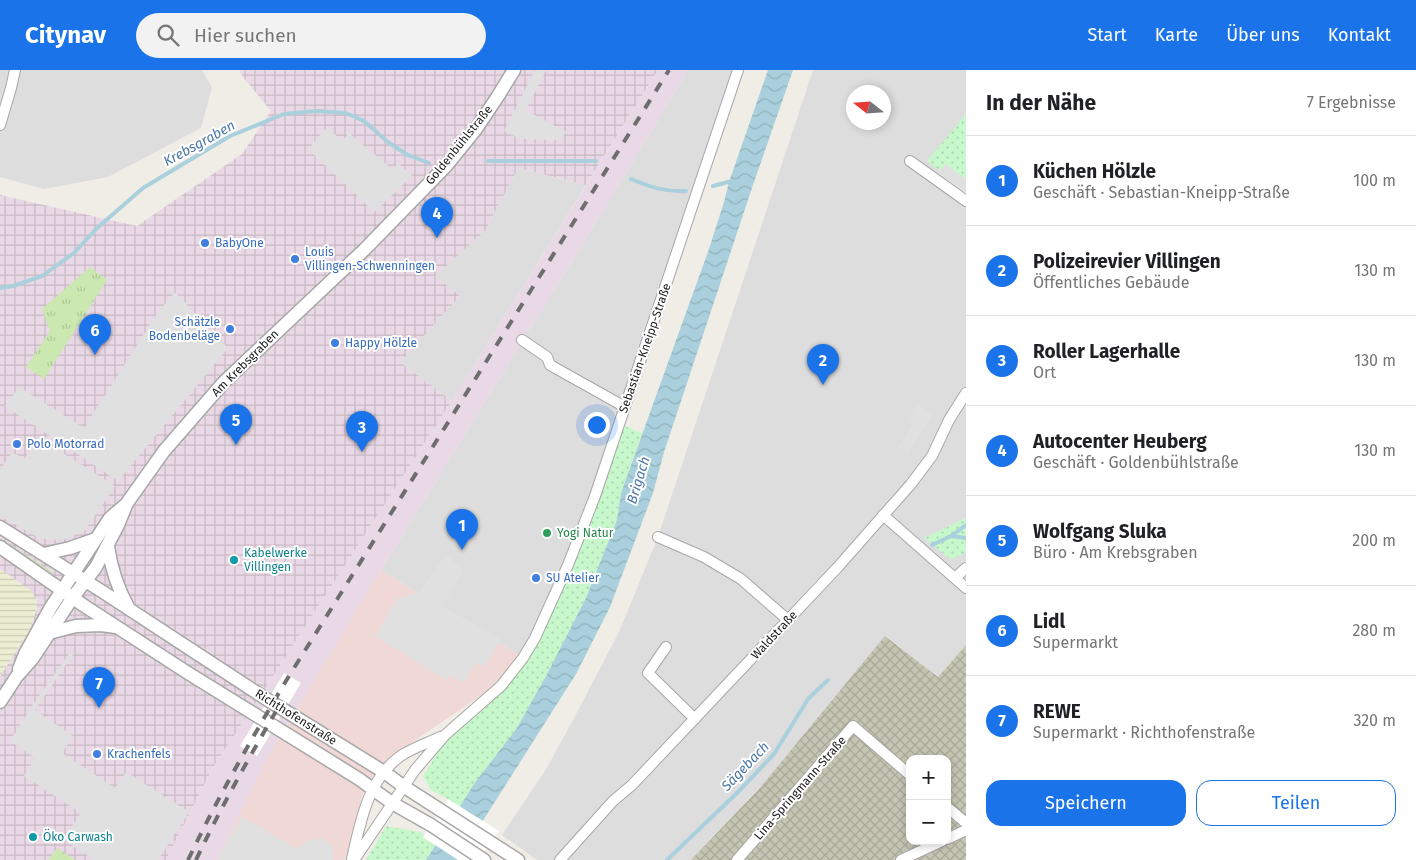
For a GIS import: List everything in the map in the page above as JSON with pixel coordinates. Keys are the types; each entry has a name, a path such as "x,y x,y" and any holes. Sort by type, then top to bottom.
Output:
{"street":[{"path":"0,125 15,70"},
{"name":"Goldenbühlstraße","path":"377,236 446,166 476,128 514,70"},
{"name":"Sebastian-Kneipp-Straße","path":"353,860 415,770 445,735 501,686 523,658 535,638 568,565 596,496 738,70"},
{"path":"910,161 966,201"},
{"name":"Am Krebsgraben","path":"0,702 96,567 127,504 164,451 224,382 377,236"},
{"path":"522,340 547,356 550,364 625,408"},
{"name":"Waldstraße","path":"560,860 837,568 911,484 932,456 948,420 966,393"},
{"name":"Am Krebsgraben","path":"17,676 25,654 51,607 110,518 127,504"},
{"path":"883,515 966,588"},
{"name":"Richthofenstraße","path":"0,527 271,702 384,772 518,860"},
{"path":"658,537 704,557 741,578 788,620"},
{"path":"44,554 96,539"},
{"path":"108,546 112,571 120,593 129,609"},
{"name":"Richthofenstraße","path":"0,547 117,627 482,859"},
{"path":"955,578 966,568"},
{"path":"50,633 76,626 101,625 117,627"},
{"path":"666,648 648,673 695,719"},
{"name":"Lina-Springmann-Straße","path":"737,860 853,726 906,772"},
{"name":"Sebastian-Kneipp-Straße","path":"353,860 364,808 384,772 398,757 445,735"},
{"path":"951,810 966,823"},
{"path":"951,837 966,830"},
{"path":"901,860 933,845"}],"shaded area":[{"path":"0,70 202,70 212,88 201,128 108,177 44,189 0,177"},
{"path":"239,70 658,70 586,185 518,168 485,231 435,276 460,296 400,362 452,401 214,766 166,860 0,860 0,676 29,632 37,608 37,600 30,590 0,569 0,195 137,226 242,154 271,111"},
{"path":"535,70 546,70 526,110 566,132 561,140 520,139 504,131"},
{"path":"658,70 688,70 270,754 216,860 166,860 214,766 452,401"},
{"path":"688,70 735,70 596,487 531,639 519,655 381,570"},
{"path":"813,70 966,70 966,645 938,677 886,636 759,789 691,860 537,860 502,835 545,771 619,632 658,537"},
{"path":"327,127 342,141 349,133 392,169 398,163 412,176 374,212 308,149"},
{"path":"946,164 966,179 966,194 938,172"},
{"path":"518,168 586,185 452,401 400,362 459,297 435,276 485,231"},
{"path":"175,292 228,348 118,481 5,406 19,387 84,428 158,312"},
{"path":"917,404 933,414 908,453 898,447 913,424 907,420"},
{"path":"39,438 115,486 84,532 62,540 41,539 0,516 0,470 12,452 24,459"},
{"path":"446,554 464,571 442,606 501,639 484,668 476,663 464,683 450,675 447,680 375,636 397,599 419,592"},
{"path":"0,569 30,590 37,600 37,608 29,632 0,676"},
{"path":"381,570 519,655 496,683 479,697 389,758 370,780 361,799 351,846 345,860 216,860 270,754"},
{"path":"885,636 938,677 966,645 966,860 691,860 759,789"},
{"path":"74,653 35,710 73,736 62,753 115,788 126,772 189,812 158,860 94,860 63,839 81,813 24,776 35,758 10,741 69,654"},
{"path":"242,817 295,848 321,837 333,846 333,860 218,860"}],"green space":[{"path":"966,114 966,191 927,161"},
{"path":"90,267 107,280 44,379 26,367 50,331 42,309"},
{"path":"620,424 642,433 621,493 617,520 586,598 517,728 474,784 459,807 431,790 423,776 445,735 501,686 535,638"},
{"path":"966,518 966,555 965,553 951,559 924,538"},
{"path":"0,538 52,572 50,575 0,542"},
{"path":"386,826 420,832 424,835 423,838 435,845 426,860 366,860"},
{"path":"57,848 75,860 48,860"}],"water":[{"name":"Brigach","path":"768,70 793,70 664,452 653,493 610,607 576,674 458,860 426,860 474,784 517,728 586,598 617,520 621,493 709,249 729,182"}],"pier":[{"path":"284,673 301,683 257,756 240,746"},
{"path":"448,799 499,831 478,860 458,860 423,837"}],"waterway":[{"name":"Krebsgraben","path":"0,288 13,286 42,276 74,253 96,229 143,188 230,136 284,114 317,111 346,113 364,121 389,143 408,155 429,163"},
{"name":"Krebsgraben","path":"488,161 596,161"},
{"name":"Krebsgraben","path":"631,179 671,191 686,191"},
{"name":"Krebsgraben","path":"713,186 732,181"},
{"name":"Sägebach","path":"932,545 951,536 966,525"},
{"name":"Sägebach","path":"951,536 966,538"},
{"name":"Sägebach","path":"667,860 738,792 774,754 808,699 828,680"}],"railway":[{"path":"188,860 236,767 289,676 669,70"},
{"path":"196,860 226,801 279,706"}],"place":[{"name":"Autocenter Heuberg","path":"437,238"},
{"name":"BabyOne","path":"205,243"},
{"name":"Louis Villingen-Schwenningen","path":"295,259"},
{"name":"Schätzle Bodenbeläge","path":"230,329"},
{"name":"Happy Hölzle","path":"335,343"},
{"name":"Lidl","path":"95,355"},
{"name":"Polizeirevier Villingen","path":"823,385"},
{"name":"Polo Motorrad","path":"17,444"},
{"name":"Wolfgang Sluka","path":"236,445"},
{"name":"Roller Lagerhalle","path":"362,452"},
{"name":"Yogi Natur","path":"547,533"},
{"name":"Küchen Hölzle","path":"462,550"},
{"name":"Kabelwerke Villingen","path":"234,560"},
{"name":"SU Atelier","path":"536,578"},
{"name":"REWE","path":"99,708"},
{"name":"Krachenfels","path":"97,754"},
{"name":"Öko Carwash","path":"33,837"}]}
